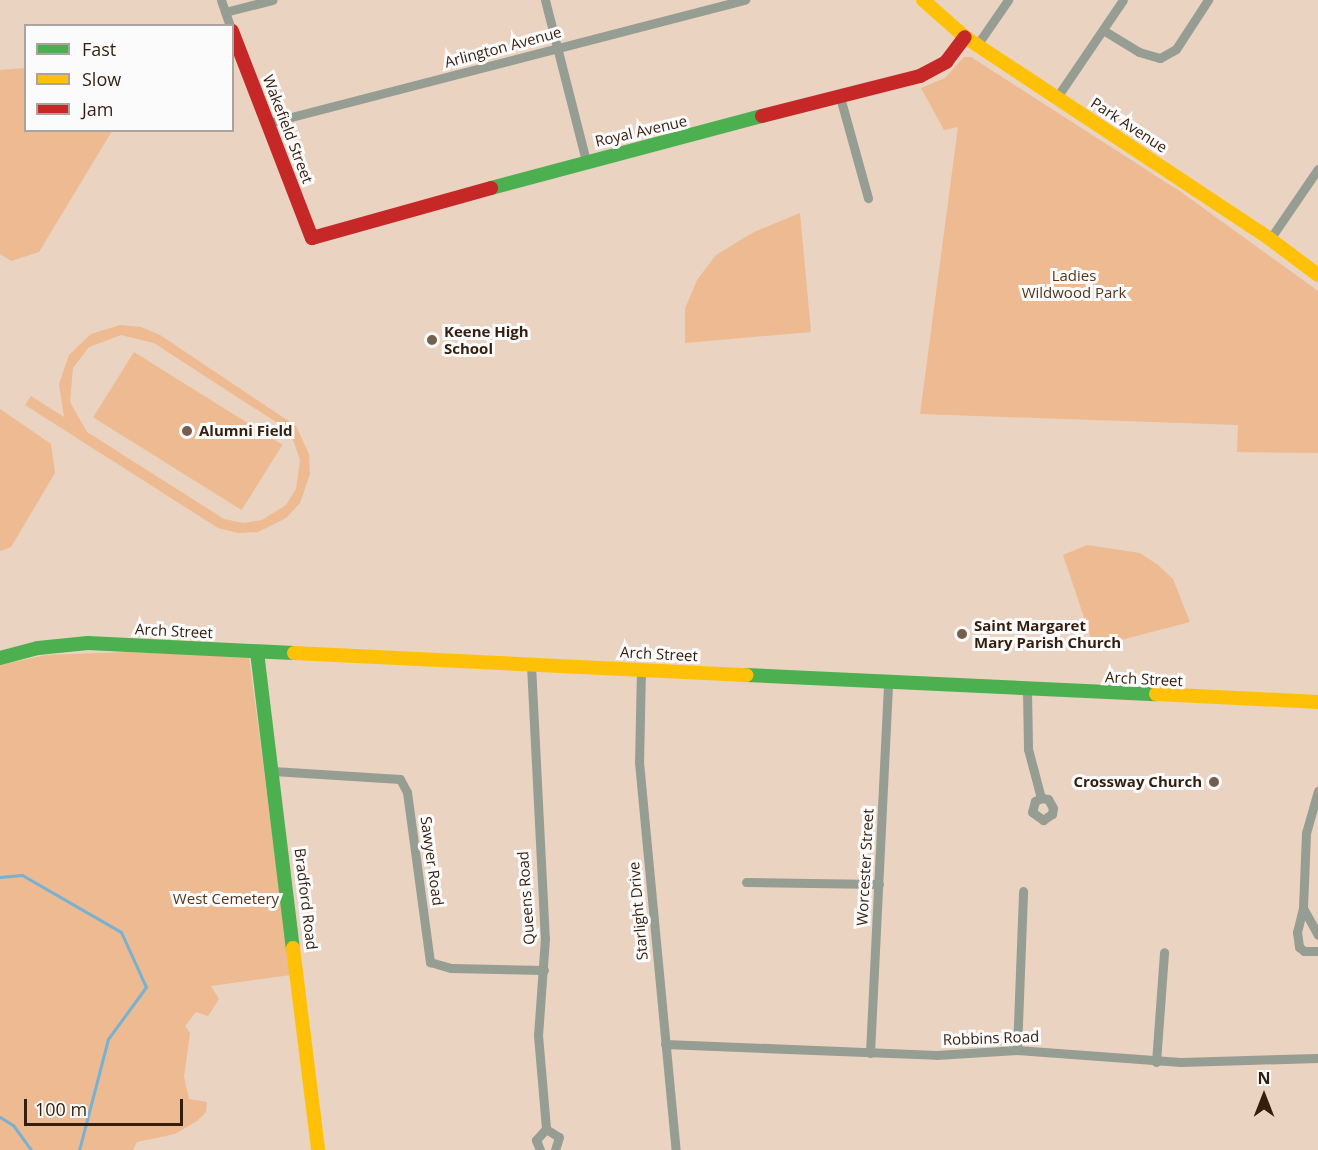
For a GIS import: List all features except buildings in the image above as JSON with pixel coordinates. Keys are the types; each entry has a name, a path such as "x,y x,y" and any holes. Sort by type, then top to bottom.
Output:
{"street":[{"path":"221,0 229,24"},
{"path":"225,12 272,0"},
{"path":"545,0 586,161"},
{"name":"Arlington Avenue","path":"268,123 745,0"},
{"name":"Park Avenue","path":"922,0 965,37 1270,239 1318,275"},
{"path":"977,45 1008,0"},
{"path":"1057,98 1123,0"},
{"path":"1103,30 1139,52 1160,58 1176,50 1208,0"},
{"name":"Wakefield Street","path":"234,36 312,238"},
{"name":"Royal Avenue","path":"312,238 586,161 840,97 934,70 946,62 965,37"},
{"path":"840,97 868,198"},
{"path":"1270,239 1318,169"},
{"name":"Arch Street","path":"0,658 38,648 88,643 1027,690 1318,702"},
{"name":"Bradford Road","path":"257,652 318,1150"},
{"name":"Queens Road","path":"531,665 544,970 538,1035 546,1129 536,1140 540,1150"},
{"name":"Starlight Drive","path":"640,669 639,762 675,1150"},
{"name":"Worcester Street","path":"870,1053 888,682"},
{"path":"1027,690 1028,749 1041,798"},
{"name":"Sawyer Road","path":"273,771 400,779 407,792 430,962 451,968 544,970"},
{"path":"1318,791 1318,803 1306,833 1303,908 1297,932 1299,947 1304,951 1318,951"},
{"path":"746,882 879,884"},
{"path":"1017,1050 1023,891"},
{"path":"1303,908 1318,935"},
{"path":"1156,1062 1164,952"},
{"name":"Robbins Road","path":"665,1044 951,1055 1017,1050 1156,1062 1318,1058"},
{"name":"Queens Road","path":"546,1129 559,1137 555,1150"}],"green space":[{"name":"Ladies Wildwood Park","path":"964,57 971,57 1181,192 1318,291 1318,453 1237,452 1238,425 920,414 958,127 944,130 921,88 945,78"},
{"path":"24,68 24,132 111,132 39,252 11,261 0,254 0,70"},
{"path":"800,213 811,332 685,343 685,309 697,280 716,255 754,232"},
{"path":"120,325 141,327 160,335 296,426 309,454 310,474 300,503 286,518 258,532 238,533 218,528 25,405 31,396 64,417 59,384 69,355 91,334","holes":["121,335 154,343 282,426 294,442 300,460 296,489 286,505 262,520 243,523 224,519 87,432 70,402 73,368 89,347"]},
{"name":"Alumni Field","path":"134,352 282,445 242,510 93,417"},
{"path":"0,409 51,444 55,473 11,547 0,551"},
{"path":"1087,545 1140,553 1158,565 1173,579 1190,622 1094,647 1063,555"},
{"name":"West Cemetery","path":"127,652 249,657 291,975 211,986 219,999 208,1016 196,1012 185,1026 190,1033 184,1077 189,1099 207,1102 206,1112 197,1121 175,1134 137,1142 133,1150 0,1150 0,665 46,655"}],"waterway":[{"path":"0,877 22,875 121,932 146,987 108,1039 79,1150"},
{"path":"0,1117 13,1125 31,1150"}],"traffic: fast":[{"path":"491,188 762,116"},
{"path":"0,658 38,648 88,643 294,653"},
{"path":"257,652 293,948"},
{"path":"746,675 1156,694"}],"traffic: slow":[{"path":"923,0 965,37 1270,239 1318,275"},
{"path":"294,653 746,675"},
{"path":"1156,694 1318,702"},
{"path":"293,948 318,1150"}],"traffic: jam":[{"path":"234,36 312,238 491,188"},
{"path":"762,116 920,76 946,62 965,37"}],"place":[{"name":"Keene High School","path":"432,340"},
{"name":"Alumni Field","path":"187,431"},
{"name":"Saint Margaret Mary Parish Church","path":"962,634"},
{"name":"Crossway Church","path":"1214,782"}]}
